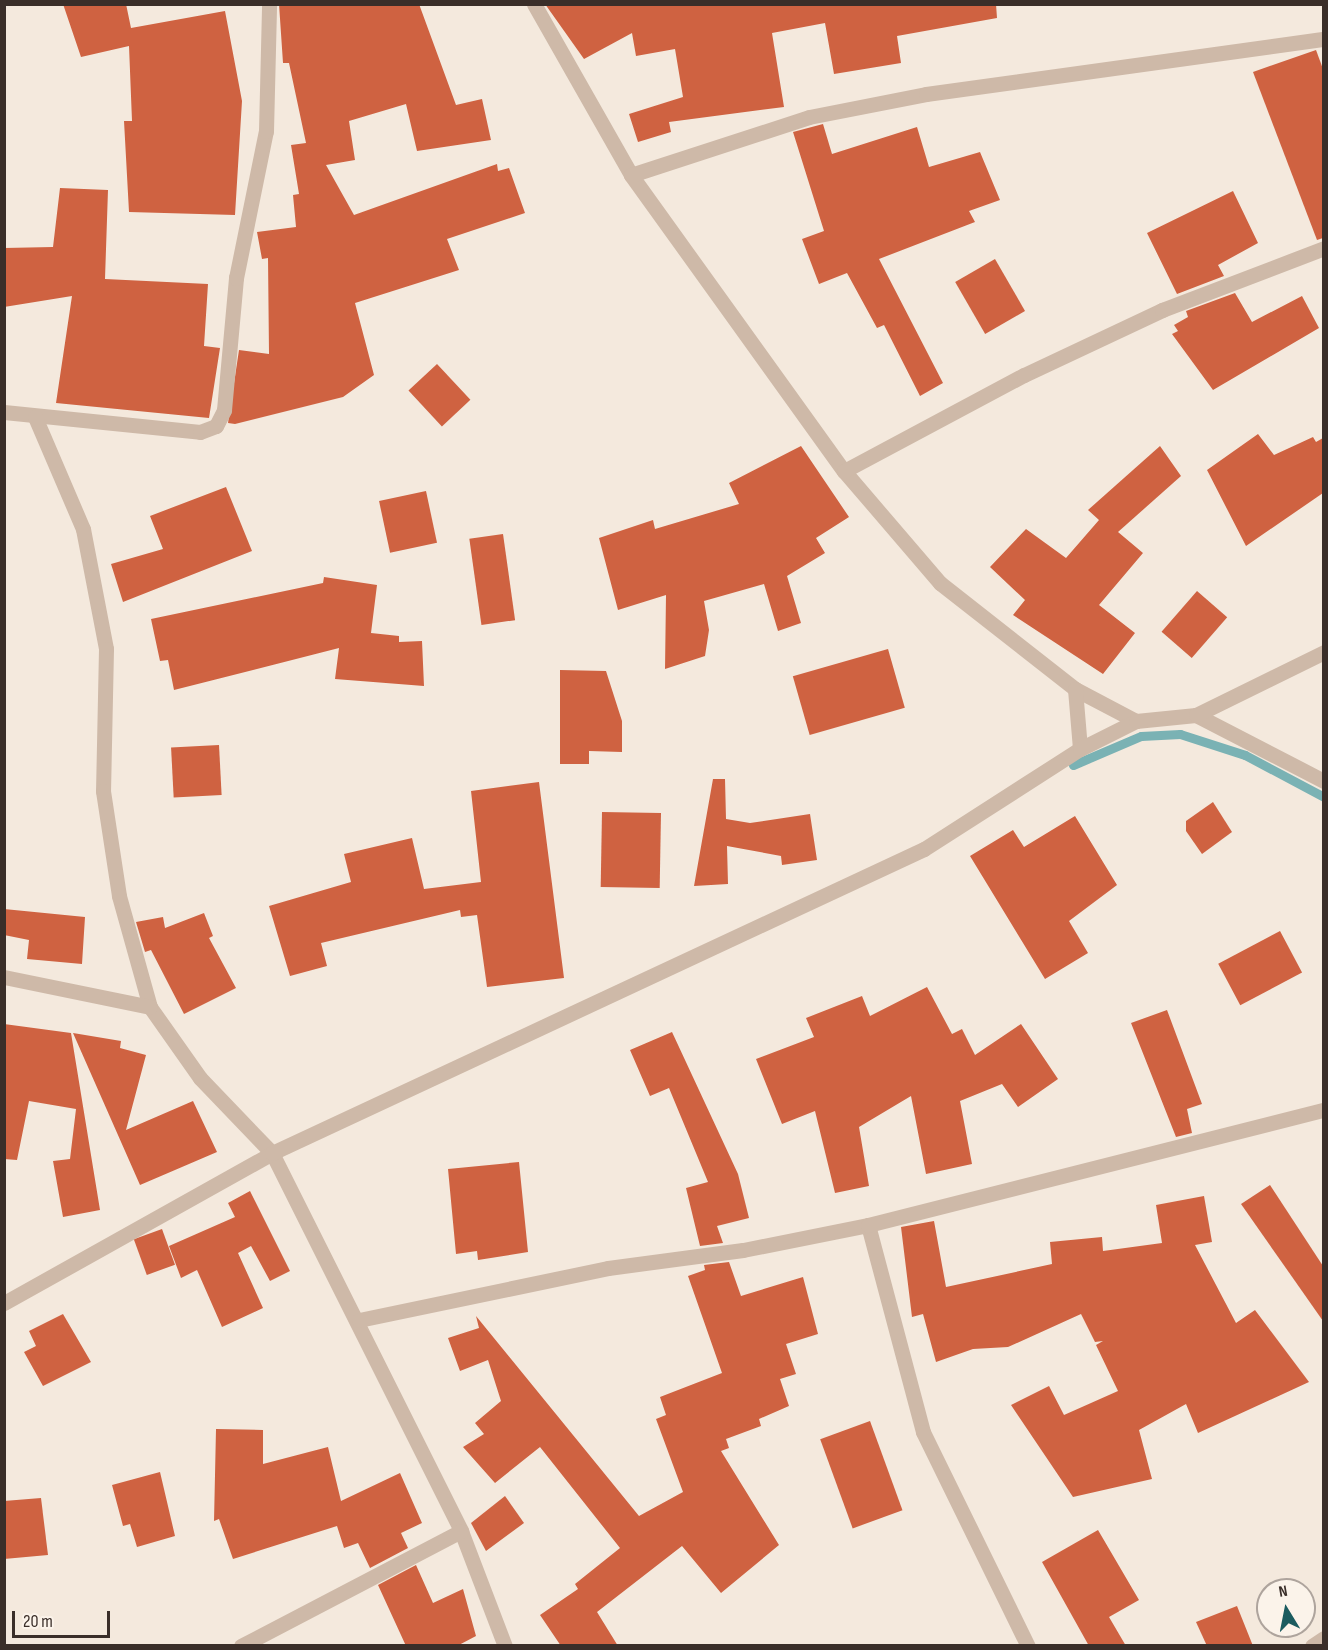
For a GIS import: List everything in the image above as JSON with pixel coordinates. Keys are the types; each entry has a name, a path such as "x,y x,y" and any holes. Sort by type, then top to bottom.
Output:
{"street":[{"path":"4,412 35,417 200,432 216,426 224,410 236,278 266,131 269,4"},
{"path":"534,4 631,175 844,471 940,583 1075,689 1136,721"},
{"path":"631,175 809,117 855,108 1323,39"},
{"path":"844,471 1162,310 1323,248"},
{"path":"35,417 83,529 100,616 106,649 103,791 119,896 150,1007 200,1078 272,1153 359,1320 461,1531 505,1646"},
{"path":"4,1303 272,1153 576,1009 839,892 924,849 1080,749 1136,721 1196,715 1323,652"},
{"path":"1075,689 1080,749"},
{"path":"1196,715 1323,781"},
{"path":"4,977 150,1007"},
{"path":"359,1320 608,1268 743,1250 868,1225 1323,1110"},
{"path":"868,1225 923,1432 1028,1646"},
{"path":"240,1646 461,1531"},
{"path":"1312,1646 1323,1638"}],"building":[{"path":"63,4 126,4 131,28 225,11 242,101 235,215 129,212 124,121 132,121 129,46 81,57"},
{"path":"279,4 419,4 456,105 482,99 491,140 417,151 406,104 349,121 355,160 326,165 354,215 497,164 498,171 509,168 525,213 447,239 459,270 355,303 374,375 343,397 235,424 228,423 239,350 269,354 268,258 262,259 257,232 296,227 293,195 299,194 291,145 306,143 289,63 283,63"},
{"path":"545,4 996,4 997,18 897,36 901,63 834,74 825,23 772,33 784,107 669,122 671,132 638,142 629,114 683,97 675,49 636,56 632,33 584,59"},
{"path":"1316,50 1323,69 1323,238 1317,240 1253,72"},
{"path":"823,124 832,154 917,127 929,167 980,152 1000,200 969,211 975,222 879,259 943,383 920,396 884,325 877,328 847,273 819,284 802,239 824,231 793,132"},
{"path":"60,188 108,190 105,279 208,284 204,346 220,348 209,418 56,403 72,296 4,307 4,248 53,247"},
{"path":"1233,191 1258,243 1218,265 1224,276 1177,294 1147,233"},
{"path":"995,259 1025,311 985,334 955,282"},
{"path":"1235,293 1252,322 1302,296 1319,328 1213,390 1172,334 1178,331 1174,325 1188,317 1186,311"},
{"path":"437,364 470,400 442,426 408,391"},
{"path":"1258,434 1274,455 1313,437 1316,442 1323,438 1323,493 1246,546 1207,470"},
{"path":"801,446 849,517 816,538 825,553 787,576 801,623 778,631 764,584 704,601 709,630 705,656 665,669 666,595 618,610 599,538 653,520 655,529 739,504 729,483"},
{"path":"1160,446 1181,476 1118,532 1143,553 1099,605 1135,633 1103,674 1013,615 1025,600 990,567 1026,529 1066,558 1099,520 1088,510"},
{"path":"226,487 252,551 123,602 111,564 163,549 150,516"},
{"path":"426,491 437,543 390,553 379,501"},
{"path":"503,534 515,620 481,625 469,539"},
{"path":"324,577 377,585 371,633 399,636 399,642 422,641 424,686 335,679 339,648 174,690 168,660 160,661 151,619 323,583"},
{"path":"1197,591 1227,617 1192,658 1162,632"},
{"path":"888,649 905,708 810,735 793,676"},
{"path":"560,670 606,671 622,721 622,752 589,751 589,764 560,764"},
{"path":"219,745 222,795 174,797 171,748"},
{"path":"713,779 725,779 726,819 750,823 810,814 817,860 782,865 781,856 727,846 728,884 694,886"},
{"path":"539,782 564,978 487,987 477,915 461,917 460,910 321,943 327,966 290,976 269,906 351,882 344,854 412,838 424,889 481,882 471,791"},
{"path":"1213,802 1232,832 1202,854 1186,831 1186,821"},
{"path":"602,812 661,813 660,888 601,887"},
{"path":"1075,816 1117,885 1069,921 1088,953 1045,979 970,856 1013,830 1024,847"},
{"path":"4,909 85,917 82,964 27,959 29,940 4,935"},
{"path":"204,913 213,936 209,938 236,988 184,1014 151,950 145,952 136,922 163,917 165,928"},
{"path":"1280,931 1302,972 1240,1005 1218,964"},
{"path":"927,987 952,1034 962,1029 975,1055 1021,1024 1058,1079 1018,1107 1002,1084 960,1101 972,1164 926,1174 911,1096 859,1127 869,1186 835,1193 815,1111 782,1124 756,1059 814,1037 806,1018 862,996 870,1016"},
{"path":"1167,1010 1202,1104 1187,1109 1192,1133 1176,1137 1131,1023"},
{"path":"4,1024 71,1033 100,1210 63,1217 53,1161 70,1159 76,1109 29,1101 17,1160 4,1159"},
{"path":"672,1032 738,1174 749,1218 717,1226 723,1243 700,1246 686,1188 708,1182 669,1088 650,1096 630,1050"},
{"path":"73,1033 121,1041 120,1048 146,1055 126,1130 193,1101 217,1152 140,1185"},
{"path":"519,1162 528,1252 478,1260 477,1251 456,1254 448,1169"},
{"path":"1270,1185 1323,1266 1323,1321 1241,1204"},
{"path":"250,1191 290,1271 270,1281 251,1246 238,1253 263,1308 222,1327 197,1270 181,1278 169,1246 235,1217 228,1203"},
{"path":"1204,1196 1212,1242 1195,1245 1236,1323 1255,1310 1309,1382 1198,1433 1186,1404 1139,1430 1152,1479 1073,1497 1011,1405 1049,1386 1064,1415 1118,1391 1096,1345 1103,1341 1095,1342 1081,1314 1008,1347 973,1349 936,1362 923,1314 912,1317 901,1227 934,1221 946,1287 1052,1264 1050,1242 1102,1237 1103,1251 1162,1243 1156,1205"},
{"path":"162,1229 175,1265 147,1275 134,1239"},
{"path":"729,1262 741,1296 803,1277 818,1334 786,1344 796,1374 780,1379 789,1406 759,1419 761,1426 726,1439 729,1448 721,1451 779,1545 721,1593 682,1546 597,1612 618,1646 561,1646 540,1615 578,1589 575,1584 620,1548 540,1447 495,1483 463,1447 484,1434 475,1423 501,1401 488,1360 460,1371 448,1338 479,1328 476,1316 639,1516 683,1492 656,1419 666,1415 660,1397 722,1373 688,1276 705,1270 704,1265"},
{"path":"63,1314 91,1362 43,1386 24,1352 36,1346 29,1331"},
{"path":"870,1421 902,1510 853,1528 820,1439"},
{"path":"216,1429 263,1430 263,1464 328,1447 341,1501 400,1473 422,1523 401,1533 408,1548 370,1568 358,1543 344,1548 337,1526 233,1559 219,1519 214,1521"},
{"path":"160,1472 175,1536 137,1547 130,1524 123,1526 112,1485"},
{"path":"505,1496 524,1523 486,1551 471,1523"},
{"path":"41,1498 48,1555 4,1559 4,1501"},
{"path":"1098,1530 1139,1600 1109,1617 1126,1646 1089,1646 1042,1562"},
{"path":"416,1565 433,1603 463,1589 476,1636 457,1646 406,1646 378,1585"},
{"path":"1237,1606 1253,1646 1207,1646 1196,1622"}],"waterway":[{"path":"1073,765 1141,736 1180,734 1245,755 1324,797"}]}
